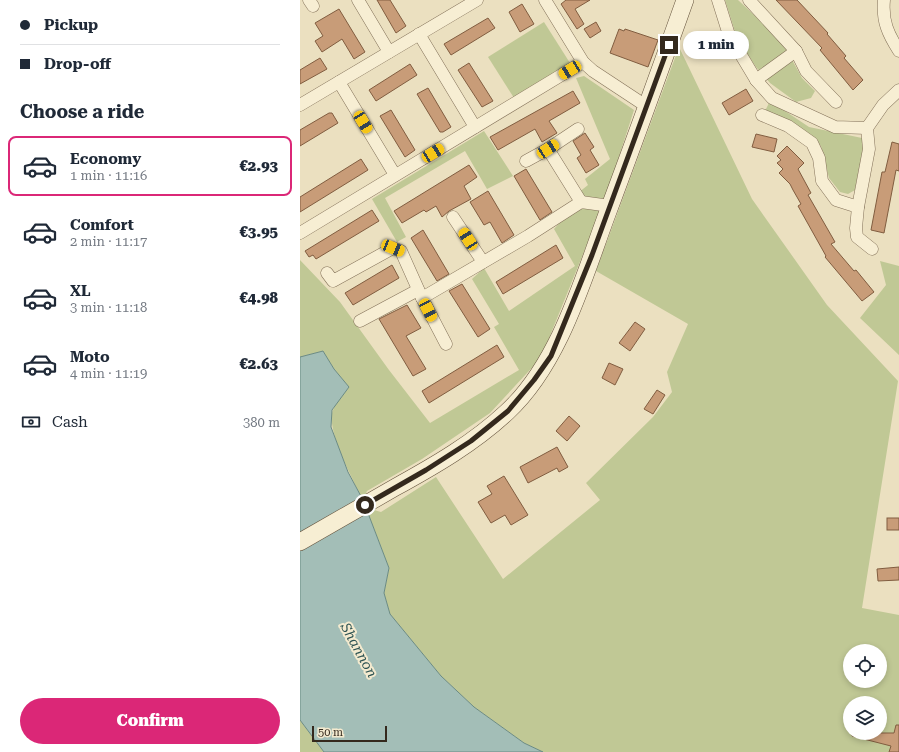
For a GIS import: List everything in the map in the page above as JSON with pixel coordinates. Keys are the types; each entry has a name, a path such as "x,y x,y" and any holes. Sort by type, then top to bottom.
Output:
{"main road":[{"path":"300,542 426,470 471,441 508,411 534,380 551,356 610,206 685,0"}],"street":[{"path":"358,0 389,52"},
{"path":"300,105 477,0"},
{"path":"545,0 583,62 616,86 647,105"},
{"path":"718,0 729,35 756,80 772,98 835,127 867,128"},
{"path":"749,0 796,51 806,71 836,102"},
{"path":"884,0 884,22 889,35 899,51"},
{"path":"419,34 476,126"},
{"path":"756,80 796,51"},
{"path":"300,233 583,62"},
{"path":"339,82 395,175"},
{"path":"872,249 857,237 856,228 868,149 867,128 883,105 899,90"},
{"path":"762,116 788,126 812,143 819,158 822,181 836,200 858,207"},
{"path":"526,161 548,149 578,129"},
{"path":"548,149 581,202"},
{"path":"360,321 420,294 483,262 528,236 581,202 610,206"},
{"path":"453,217 483,262"},
{"path":"332,281 393,248 402,251 420,294 446,344"}],"green space":[{"path":"725,0 738,0 781,40 802,78 815,91 811,98 796,102 770,83 756,67 737,38"},
{"path":"544,22 570,63 514,98 488,57"},
{"path":"679,47 752,199 827,305 898,381 862,608 899,615 899,752 543,752 524,743 474,707 441,676 390,614 384,593 389,568 368,513 374,510 381,512 436,477 503,579 600,500 586,483 653,417 672,392 667,372 688,324 596,271"},
{"path":"584,76 634,110 605,200 541,358 490,413 422,459 367,491 363,500 347,469 333,430 332,419 334,407 349,387 334,369 323,351 300,357 300,260 340,302 389,370 430,423 519,370 494,327 499,324 472,279 484,268 509,311 575,266 554,229 580,200 578,193 588,185 585,179 610,159 576,78"},
{"path":"770,101 809,127 862,138 864,144 855,190 848,194 840,192 829,178 821,146 805,131 765,111"},
{"path":"484,131 513,176 487,189 465,151 385,198 406,237 397,242 372,199"},
{"path":"880,261 899,266 899,355 860,318 886,285"},
{"path":"300,720 324,752 300,752"}],"water":[{"name":"Shannon","path":"323,351 334,369 349,387 332,410 331,427 348,472 363,500 389,568 384,593 390,614 441,676 474,707 524,743 543,752 324,752 300,720 300,357"}],"building":[{"path":"377,0 390,0 406,26 396,33"},
{"path":"566,0 590,0 575,9 584,24 577,29 561,4"},
{"path":"776,0 797,0 828,33 827,34 846,56 844,58 863,80 853,90 820,50 822,48"},
{"path":"522,4 534,24 520,32 509,12"},
{"path":"339,9 365,52 354,59 342,39 322,52 315,41 323,36 315,23"},
{"path":"488,18 495,28 451,55 444,44"},
{"path":"596,22 601,31 590,38 584,29"},
{"path":"619,29 624,31 625,29 658,40 648,67 610,53"},
{"path":"718,34 723,45 707,52 702,41"},
{"path":"320,58 327,69 300,84 300,70"},
{"path":"469,63 493,101 482,107 458,70"},
{"path":"410,64 417,75 376,101 369,90"},
{"path":"428,88 451,127 443,132 440,132 417,94"},
{"path":"746,89 753,101 729,115 722,103"},
{"path":"573,91 580,103 549,121 557,133 542,142 535,129 498,150 490,137"},
{"path":"391,110 415,150 405,157 380,116"},
{"path":"329,113 332,113 338,123 300,146 300,130"},
{"path":"585,133 594,147 590,150 599,165 586,173 577,158 581,155 573,141"},
{"path":"756,134 777,139 774,152 752,147"},
{"path":"892,142 899,144 899,171 896,170 884,233 871,230 882,172 885,172"},
{"path":"787,146 804,163 798,169 811,193 808,195 835,242 831,244 854,271 856,270 874,292 862,301 825,257 826,256 798,206 801,204 790,184 779,173 783,169 777,163 781,160 777,156"},
{"path":"361,159 368,170 300,212 300,197"},
{"path":"469,165 477,177 464,186 471,199 449,211 442,217 436,206 426,212 424,210 402,223 394,211"},
{"path":"526,169 552,212 540,220 514,176"},
{"path":"488,191 514,235 502,243 490,222 484,225 470,202"},
{"path":"372,210 379,221 316,259 313,255 309,257 305,251"},
{"path":"423,230 449,274 437,281 411,238"},
{"path":"556,245 563,258 503,294 496,282"},
{"path":"392,265 399,278 353,305 345,293"},
{"path":"462,284 490,329 478,337 449,291"},
{"path":"407,305 421,328 406,336 426,369 413,376 379,319"},
{"path":"635,322 645,329 630,351 619,343"},
{"path":"497,345 504,357 429,403 422,391"},
{"path":"609,363 623,369 615,385 602,378"},
{"path":"657,390 665,395 653,414 644,409"},
{"path":"569,416 580,426 567,441 556,431"},
{"path":"557,447 568,467 559,472 557,468 528,483 520,467"},
{"path":"504,476 528,515 511,525 505,515 491,523 478,502 492,494 487,486"},
{"path":"887,518 899,518 899,530 887,530"},
{"path":"899,567 899,580 878,581 877,569"},
{"path":"896,725 899,725 899,752 889,752 891,746 868,740 887,740 887,733 894,733"}],"route":[{"path":"365,505 426,470 471,441 508,411 534,380 551,356 592,255 669,45"}]}
